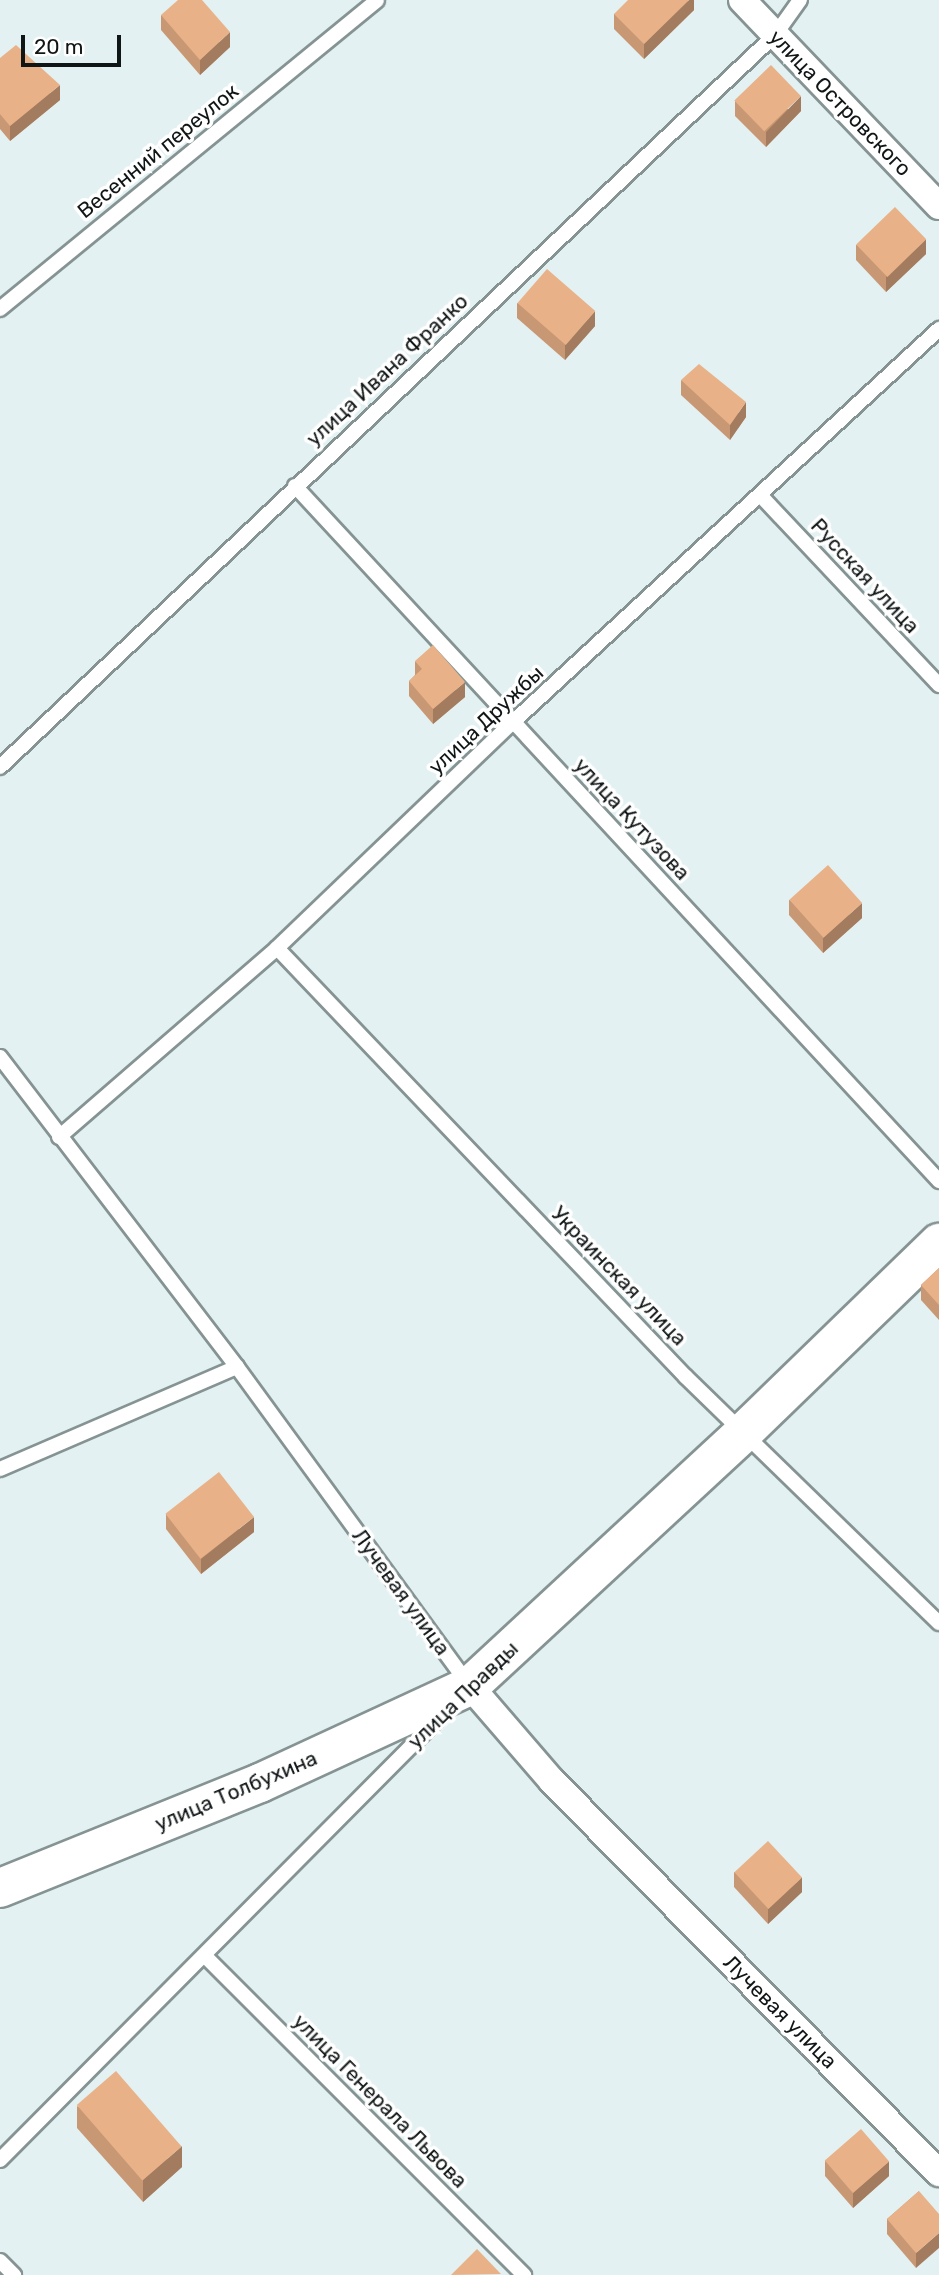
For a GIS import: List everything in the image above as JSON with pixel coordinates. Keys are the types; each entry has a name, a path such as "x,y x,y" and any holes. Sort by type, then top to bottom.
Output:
{"main road":[{"name":"улица Правды","path":"470,1686 744,1433 939,1243"},
{"name":"улица Толбухина","path":"0,1888 260,1783 470,1686"}],"street":[{"name":"улица Островского","path":"742,0 939,206"},
{"name":"Лучевая улица","path":"470,1686 552,1781 939,2173"}],"lane":[{"name":"Весенний переулок","path":"0,309 377,0"},
{"name":"улица Ивана Франко","path":"0,767 775,35 800,0"},
{"name":"улица Дружбы","path":"59,1138 277,948 513,722 939,329"},
{"name":"улица Кутузова","path":"295,486 939,1181"},
{"name":"Русская улица","path":"761,496 939,685"},
{"name":"Украинская улица","path":"277,948 744,1433 939,1623"},
{"name":"Лучевая улица","path":"0,1057 59,1138 237,1367 470,1686"},
{"path":"0,1469 237,1367"},
{"name":"улица Правды","path":"0,2160 206,1957 470,1686"},
{"name":"улица Генерала Львова","path":"206,1957 524,2275"},
{"path":"0,2261 14,2275"}],"building":[{"path":"178,0 202,0 230,32 200,60 161,15"},
{"path":"628,0 689,0 644,44 614,14"},
{"path":"16,45 60,85 10,126 0,114 0,58"},
{"path":"771,65 801,96 764,131 734,100"},
{"path":"895,207 926,239 887,277 856,245"},
{"path":"547,269 595,311 566,345 517,303"},
{"path":"699,364 746,402 730,425 681,380"},
{"path":"433,645 465,682 433,709 409,681 422,669 415,661"},
{"path":"828,865 862,903 823,938 789,900"},
{"path":"939,1268 939,1305 921,1285"},
{"path":"219,1472 254,1517 201,1559 165,1514"},
{"path":"768,1841 802,1878 768,1909 734,1872"},
{"path":"116,2071 182,2146 142,2181 77,2105"},
{"path":"861,2129 889,2161 853,2193 825,2160"},
{"path":"919,2191 939,2214 939,2233 916,2253 887,2219"},
{"path":"477,2249 501,2274 451,2275"}]}
